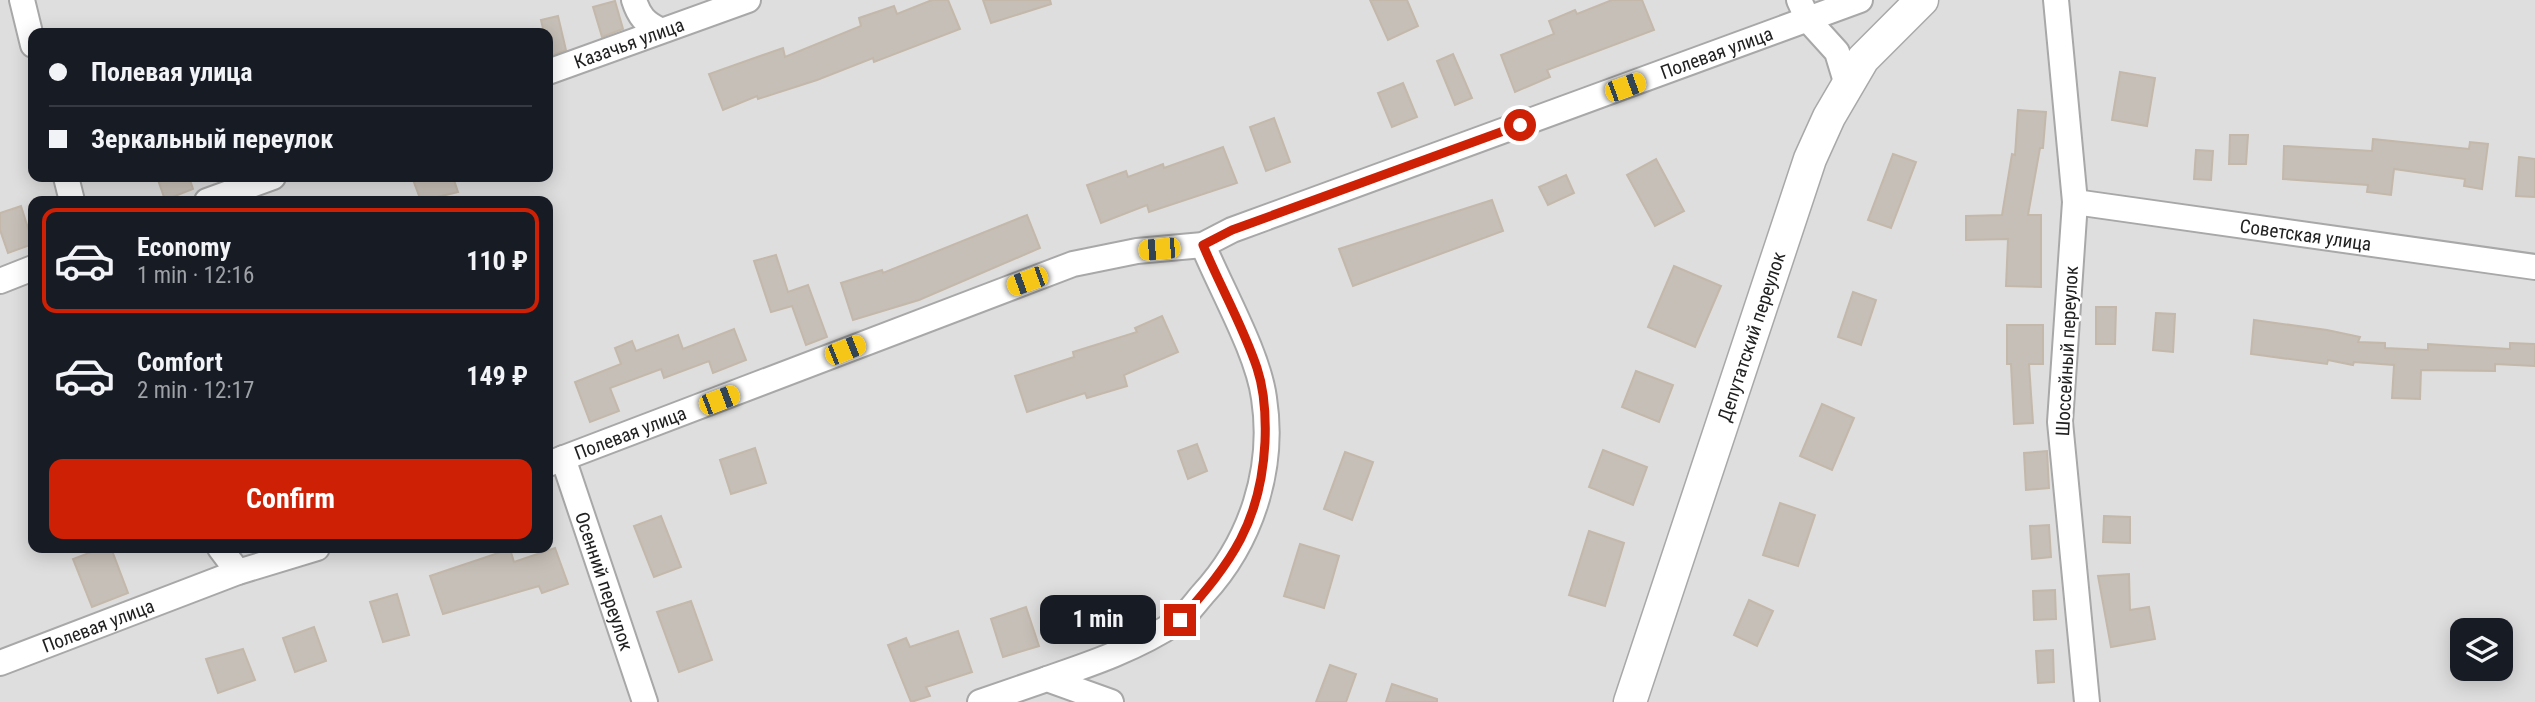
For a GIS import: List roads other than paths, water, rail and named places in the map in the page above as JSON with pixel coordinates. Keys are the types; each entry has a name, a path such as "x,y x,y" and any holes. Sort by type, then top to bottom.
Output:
{"street":[{"path":"22,0 29,28"},
{"path":"634,0 638,12 648,24 660,30"},
{"name":"Казачья улица","path":"553,70 748,0"},
{"name":"Полевая улица","path":"556,461 1073,264 1137,251 1203,245 1245,225 1804,10 1860,0"},
{"name":"Депутатский переулок","path":"1630,702 1810,159 1847,85 1863,60 1922,0"},
{"name":"Шоссейный переулок","path":"2056,0 2075,202 2060,422 2087,702"},
{"path":"1804,10 1837,52 1847,85"},
{"path":"221,196 259,182"},
{"name":"Советская улица","path":"2075,202 2535,267"},
{"path":"980,702 1090,665 1180,620 1214,583 1252,519 1263,476 1265,399 1257,367 1203,245"},
{"path":"0,281 28,270"},
{"name":"Осенний переулок","path":"556,461 645,702"},
{"path":"224,553 237,572"},
{"name":"Полевая улица","path":"0,663 237,572 300,553"},
{"path":"1046,679 1111,702"}]}
